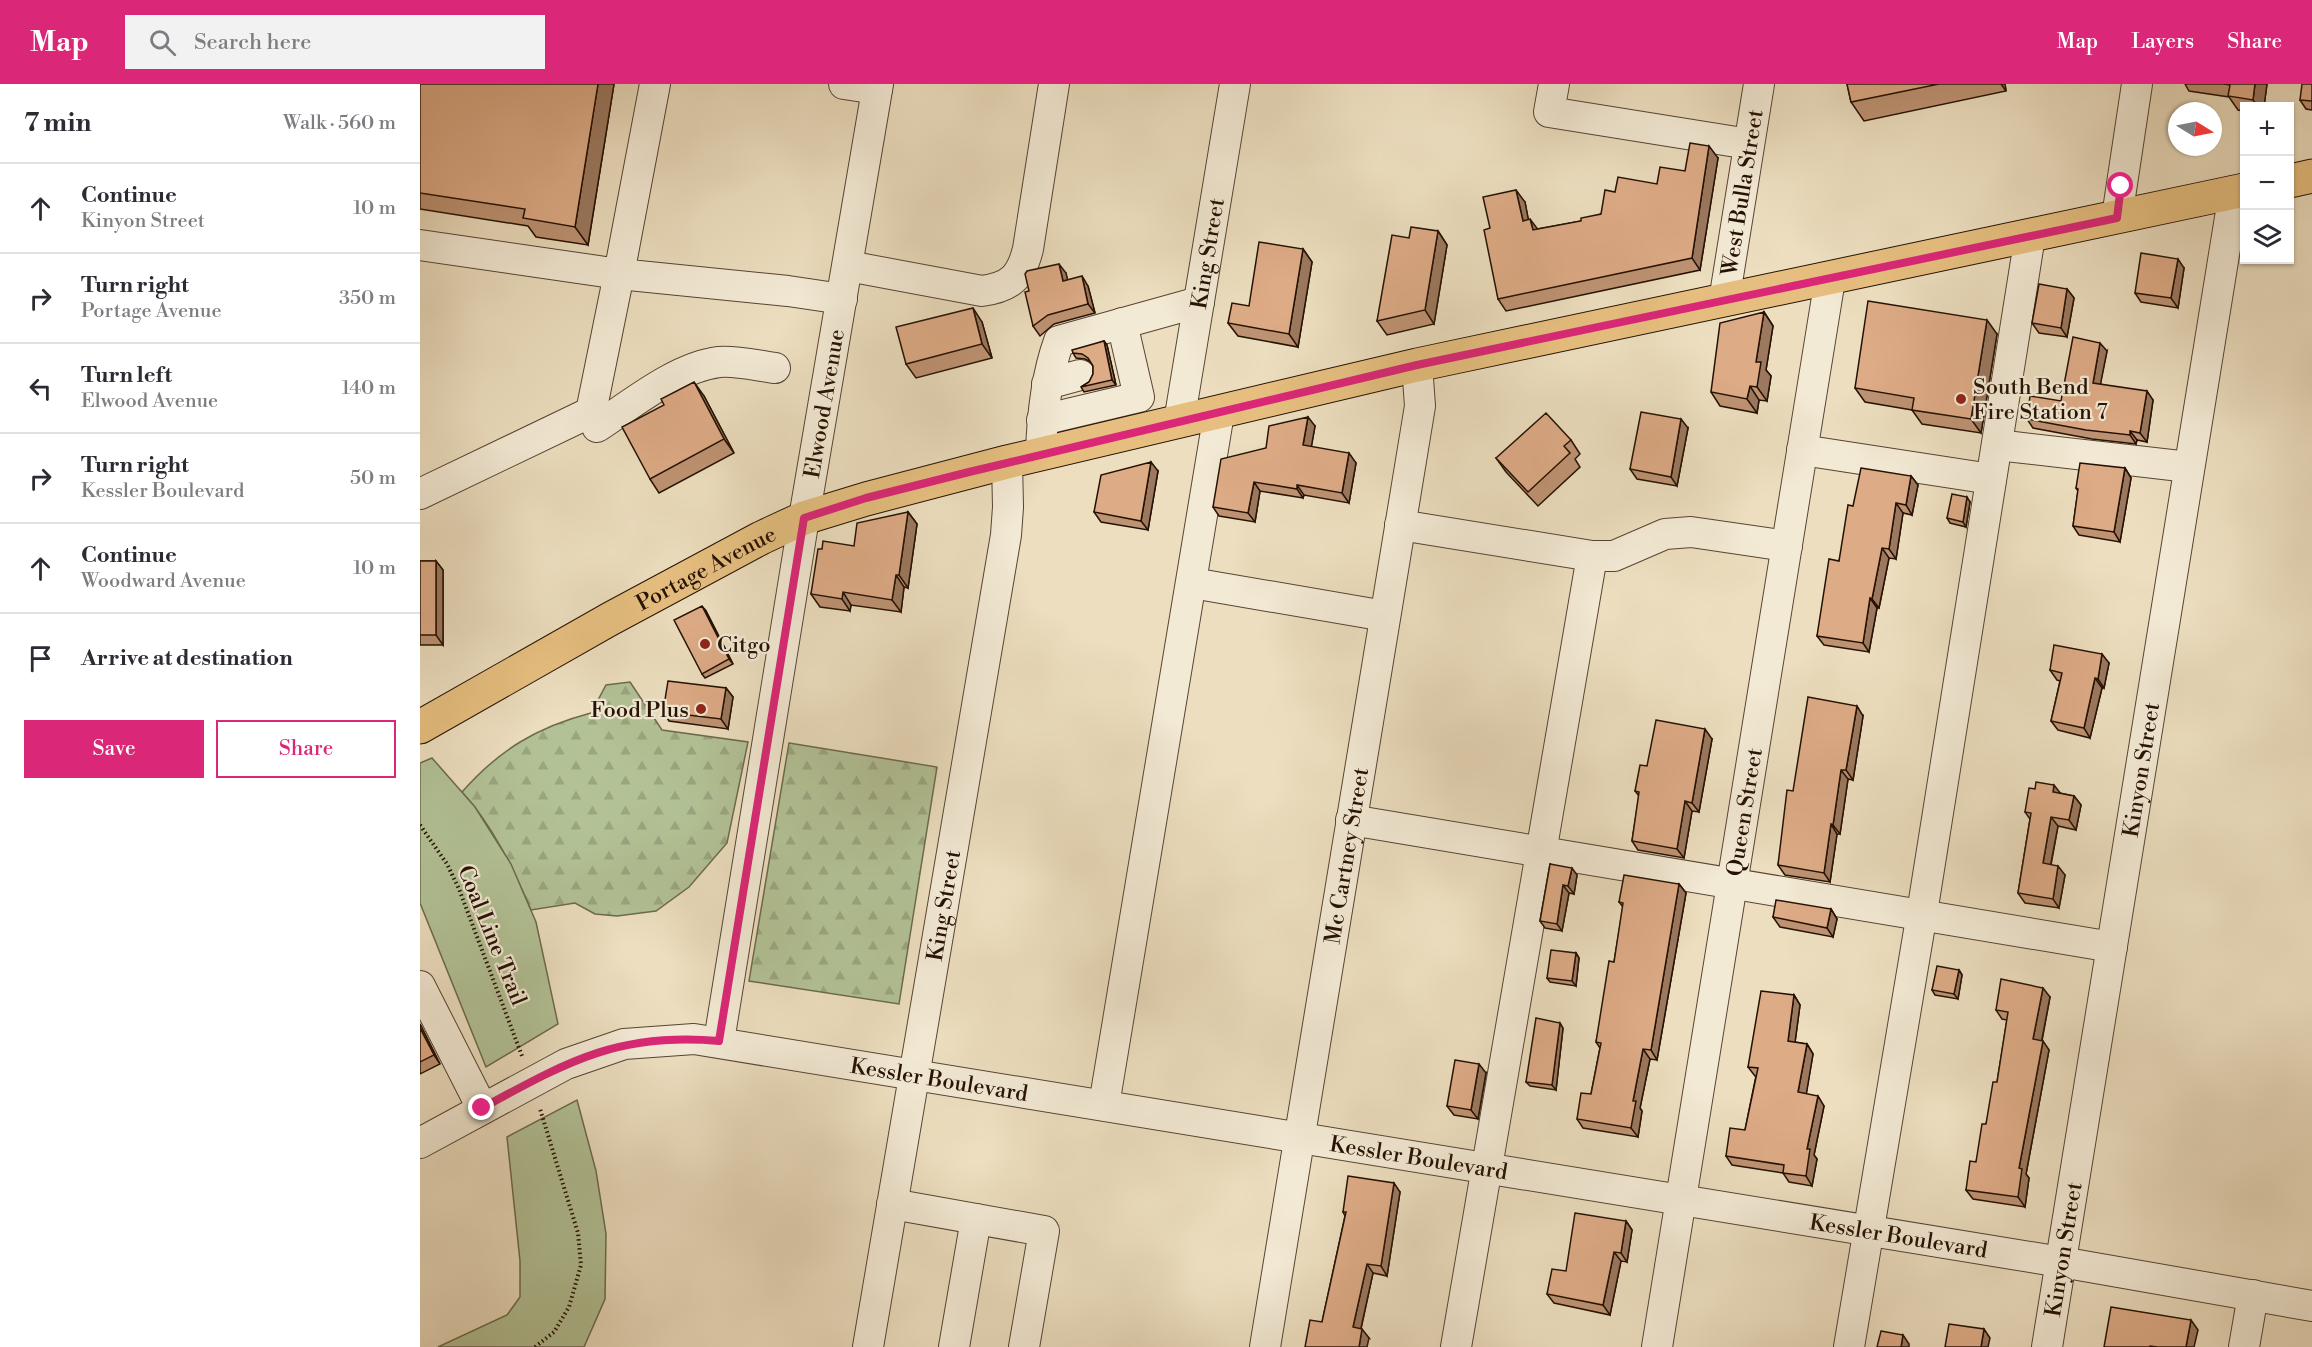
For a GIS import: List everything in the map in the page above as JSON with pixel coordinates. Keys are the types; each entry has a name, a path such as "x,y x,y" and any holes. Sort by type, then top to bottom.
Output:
{"main road":[{"path":"2294,180 2312,176"},
{"name":"Portage Avenue","path":"420,728 761,537 804,518 866,498 1007,462 1417,365 2239,191"}],"street":[{"path":"420,494 591,412 655,84"},
{"path":"844,84 877,86"},
{"path":"848,266 982,291 999,289 1014,280 1024,266 1028,249 1054,84"},
{"name":"King Street","path":"1179,422 1235,84"},
{"path":"1554,84 1549,112 1749,144"},
{"name":"West Bulla Street","path":"1724,301 1759,84"},
{"path":"2117,218 2137,84"},
{"name":"Elwood Avenue","path":"719,1041 877,86"},
{"name":"Kinyon Street","path":"2047,1347 2189,467 2239,191"},
{"path":"1849,1347 1922,914 2030,236"},
{"path":"420,245 619,274 788,291 842,300"},
{"name":"Queen Street","path":"1657,1347 1830,279"},
{"path":"1041,454 1042,420 1047,384 1059,341 1200,302"},
{"path":"1122,323 1121,363 1139,397 1145,430"},
{"path":"597,427 656,388 687,371 720,362 775,368"},
{"name":"Mc Cartney Street","path":"1265,1347 1420,406 1417,365"},
{"path":"1047,384 1080,375"},
{"path":"1042,420 1139,397"},
{"path":"1104,1105 1219,413"},
{"path":"1997,445 2189,467"},
{"path":"1802,450 1991,479"},
{"name":"King Street","path":"868,1347 1005,535 1008,507 1007,462"},
{"path":"1400,525 1592,556 1614,556 1665,534 1691,532 1787,546"},
{"path":"1456,1347 1592,556"},
{"path":"1191,583 1385,616"},
{"path":"1351,820 2112,947"},
{"path":"420,986 482,1108"},
{"name":"Kessler Boulevard","path":"420,1143 566,1064 624,1044 694,1039 719,1041 2061,1262 2312,1306"},
{"path":"892,1204 1044,1231 1024,1347"},
{"path":"954,1347 975,1219"},
{"path":"2244,1347 2253,1295"}],"path":[{"name":"Coal Line Trail","path":"420,825 447,864 459,889 531,1082 578,1233 581,1265 569,1307 554,1332 536,1347"}],"green space":[{"path":"630,682 662,730 748,742 727,843 689,887 656,911 617,916 595,914 575,903 531,910 501,848 483,819 462,792 490,764 520,742 553,725 591,713 606,685"},
{"path":"789,743 937,767 899,1004 749,981"},
{"path":"432,758 475,807 511,864 536,922 558,1024 486,1067 420,903 420,763"},
{"path":"577,1100 596,1171 606,1234 605,1299 584,1347 438,1347 507,1315 520,1297 520,1261 507,1137"}],"building":[{"path":"420,84 598,84 575,227 523,218 525,209 420,193"},
{"path":"1847,84 1939,84 1851,102"},
{"path":"2224,84 2255,84 2253,100 2228,96 2230,85"},
{"path":"2302,84 2312,84 2312,101 2300,100"},
{"path":"1690,143 1709,146 1692,258 1498,299 1484,230 1490,228 1483,197 1516,190 1523,221 1530,219 1533,230 1581,221 1581,218 1601,214 1605,190 1615,192 1618,177 1657,184 1660,167 1685,171"},
{"path":"1411,227 1438,231 1425,310 1377,321 1392,235 1409,238"},
{"path":"1259,242 1303,249 1289,334 1228,323 1232,303 1249,306"},
{"path":"2141,253 2178,259 2171,298 2135,293"},
{"path":"1059,264 1063,281 1082,276 1088,304 1048,315 1033,326 1025,292 1029,291 1025,274 1027,271"},
{"path":"2039,284 2067,289 2061,328 2032,323"},
{"path":"1868,301 1987,320 1971,419 1912,410 1914,398 1855,388"},
{"path":"973,308 982,344 906,364 896,327"},
{"path":"1764,312 1756,362 1761,362 1757,387 1750,386 1747,399 1711,392 1720,323"},
{"path":"2073,337 2100,343 2093,383 2147,391 2140,433 2130,431 2130,435 2086,430 2027,419 2030,396 2061,401"},
{"path":"1104,341 1112,380 1081,387 1089,382 1093,374 1093,366 1088,358 1082,354 1073,353 1072,350"},
{"path":"694,382 724,439 650,479 622,427 664,405 661,399"},
{"path":"1641,412 1681,419 1671,477 1630,469"},
{"path":"1546,413 1571,440 1564,446 1570,453 1528,492 1496,458"},
{"path":"1308,417 1303,445 1349,453 1342,493 1297,485 1297,489 1254,482 1248,513 1213,507 1221,459 1266,448 1269,426"},
{"path":"1151,462 1141,521 1094,512 1101,475"},
{"path":"2080,463 2125,468 2114,532 2073,526"},
{"path":"1861,468 1911,476 1906,505 1896,503 1889,549 1882,548 1872,599 1870,598 1863,643 1817,636 1829,559 1839,561 1848,505 1853,506"},
{"path":"1952,494 1967,497 1963,522 1947,518"},
{"path":"908,512 899,575 896,575 892,600 843,592 842,599 811,594 818,549 822,549 823,541 854,546 857,523"},
{"path":"420,561 436,561 436,635 420,635"},
{"name":"Citgo","path":"702,606 729,659 702,674 674,620"},
{"path":"2054,645 2102,654 2098,679 2095,678 2084,728 2051,721 2062,673 2050,670"},
{"name":"Food Plus","path":"668,681 726,688 721,719 663,712"},
{"path":"1808,697 1857,706 1846,770 1841,770 1824,873 1778,865 1787,790 1793,791"},
{"path":"1656,720 1705,729 1692,803 1685,801 1677,849 1632,841 1639,792 1635,791 1640,765 1647,766"},
{"path":"2036,782 2054,785 2053,792 2074,796 2069,820 2051,817 2043,863 2058,866 2053,899 2018,893 2031,813 2025,812 2029,788 2035,789"},
{"path":"1550,864 1572,868 1568,886 1563,885 1557,924 1540,921"},
{"path":"1624,875 1679,884 1651,1050 1643,1049 1633,1101 1636,1101 1631,1128 1577,1119 1581,1093 1591,1094 1601,1043 1596,1042 1609,961 1614,962 1623,903 1619,902"},
{"path":"1776,900 1831,909 1827,928 1773,917"},
{"path":"1551,950 1576,953 1572,981 1547,978"},
{"path":"1937,966 1959,970 1954,994 1932,990"},
{"path":"2001,979 2043,988 2033,1039 2043,1041 2019,1168 2022,1169 2018,1197 1966,1190 1970,1161 1976,1162 1982,1124 1986,1124 1993,1082 1997,1082 2008,1012 1996,1010"},
{"path":"1761,991 1794,995 1788,1041 1807,1044 1798,1092 1818,1096 1807,1149 1810,1149 1806,1176 1783,1173 1784,1165 1726,1156 1730,1128 1745,1130 1758,1068 1748,1067"},
{"path":"1536,1018 1560,1023 1552,1085 1526,1082"},
{"path":"420,1028 434,1055 420,1062"},
{"path":"1455,1060 1479,1064 1471,1110 1447,1106"},
{"path":"1348,1176 1394,1183 1381,1266 1367,1264 1353,1327 1362,1329 1359,1347 1305,1347 1310,1320 1322,1322 1346,1212 1343,1212"},
{"path":"1575,1213 1626,1221 1621,1253 1614,1252 1603,1305 1547,1294 1552,1269 1566,1271"},
{"path":"2111,1307 2191,1320 2186,1347 2104,1347"},
{"path":"1949,1324 1984,1329 1981,1347 1945,1347"},
{"path":"1881,1331 1903,1335 1901,1347 1877,1347"}],"place":[{"name":"South Bend Fire Station 7","path":"1961,399"},
{"name":"Citgo","path":"705,644"},
{"name":"Food Plus","path":"701,709"}],"route":[{"path":"482,1108 566,1064 599,1051 624,1044 657,1040 719,1041 777,696 804,518 866,498 1007,462 1417,365 2117,218 2121,186"}]}
